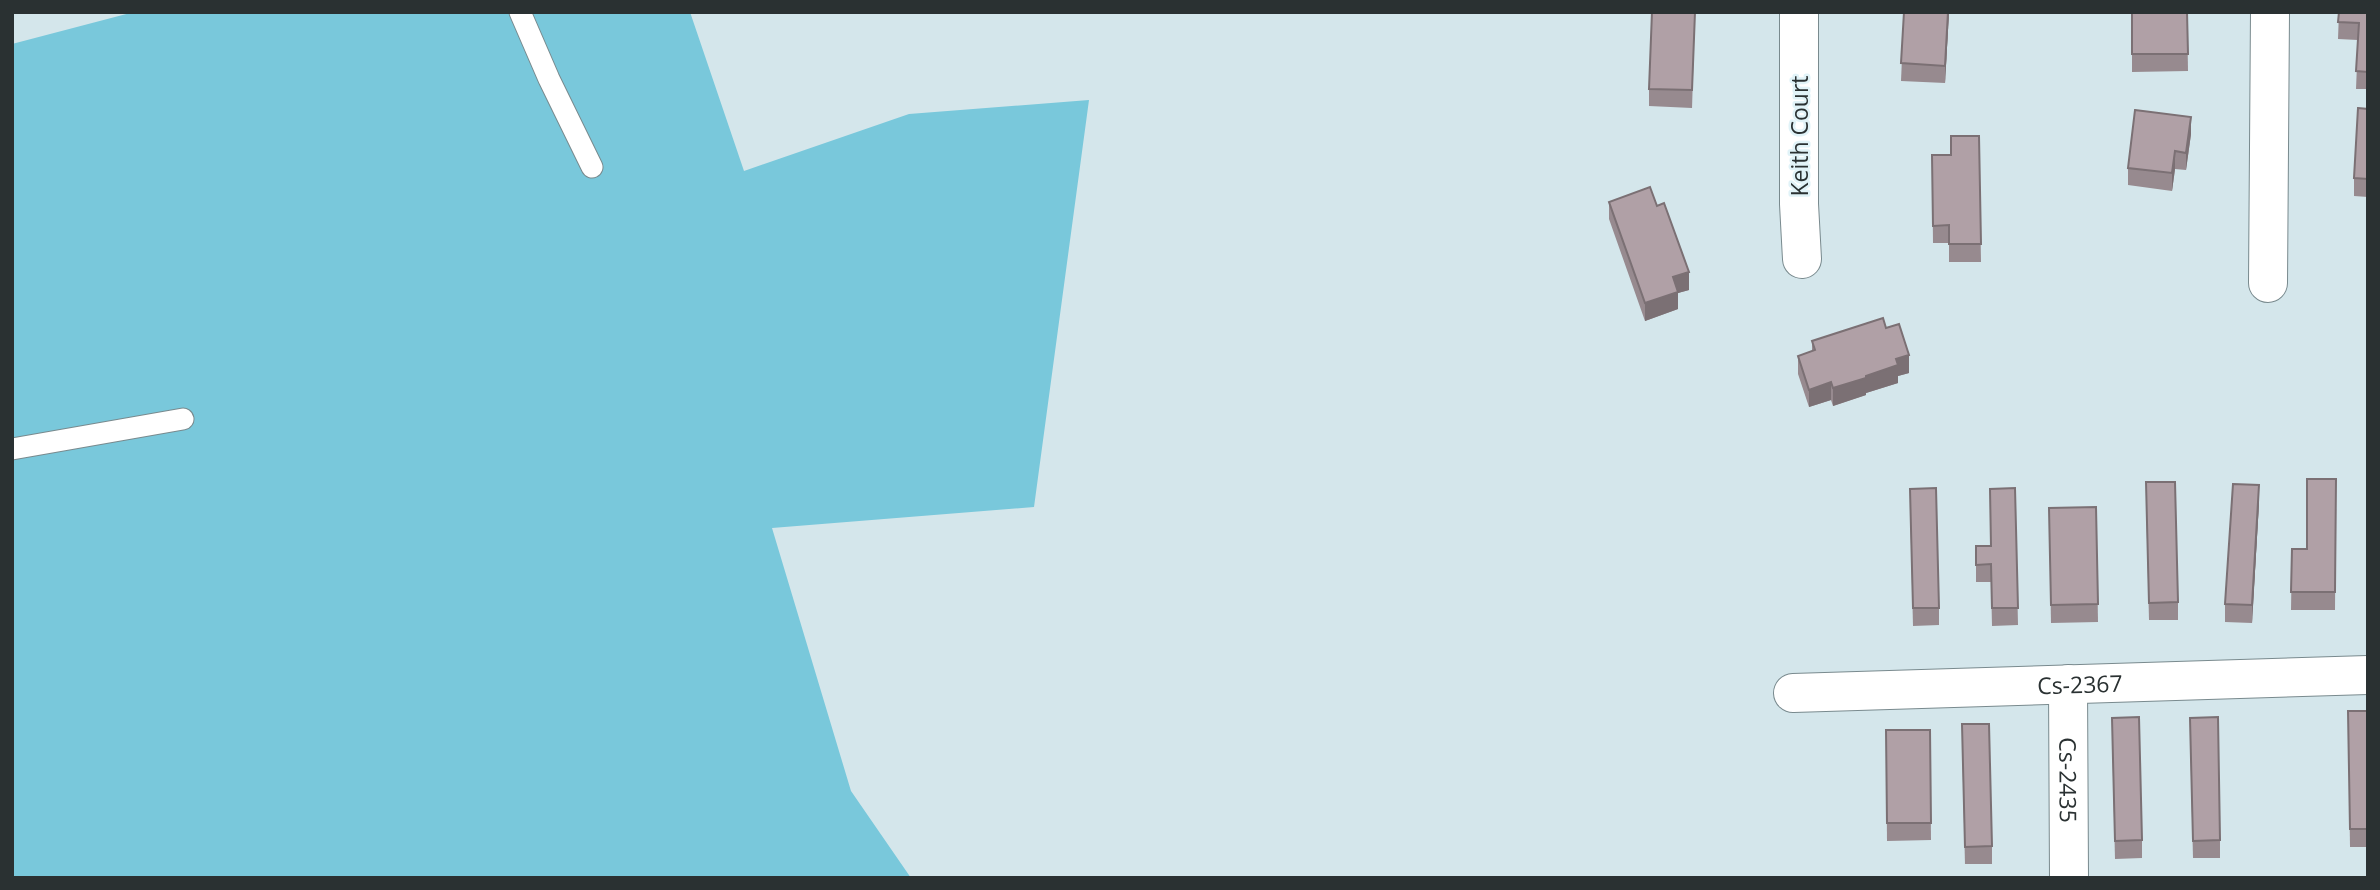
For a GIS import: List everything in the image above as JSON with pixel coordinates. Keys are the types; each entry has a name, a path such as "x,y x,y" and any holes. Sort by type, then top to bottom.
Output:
{"street":[{"name":"Keith Court","path":"1799,12 1799,204 1802,259"},
{"path":"2269,283 2270,12"},
{"name":"Cs-2367","path":"1793,693 2368,675"},
{"name":"Cs-2435","path":"2068,684 2070,878"}],"lane":[{"path":"520,12 548,79 592,167"},
{"path":"12,449 183,419"}],"shaded area":[{"path":"134,12 690,12 744,171 909,114 1089,100 1034,507 772,528 851,791 911,878 12,878 12,44"}],"building":[{"path":"1652,12 1695,12 1692,90 1649,89"},
{"path":"1904,12 1948,12 1945,66 1901,63"},
{"path":"2132,12 2187,12 2188,54 2132,54"},
{"path":"2339,12 2368,12 2368,72 2356,71 2359,23 2338,22"},
{"path":"2358,108 2368,109 2368,179 2354,178"},
{"path":"2135,110 2191,117 2186,153 2175,151 2172,173 2128,168"},
{"path":"1951,136 1979,136 1981,244 1949,244 1949,225 1933,226 1932,155 1951,155"},
{"path":"1650,187 1657,206 1664,203 1689,272 1673,277 1678,292 1645,303 1609,202"},
{"path":"1883,318 1886,328 1899,324 1909,355 1896,359 1898,365 1866,378 1833,388 1831,382 1809,390 1798,356 1815,350 1812,341"},
{"path":"2307,479 2336,479 2335,592 2291,592 2292,549 2307,549"},
{"path":"2146,482 2175,482 2178,602 2149,603"},
{"path":"2233,484 2259,485 2252,605 2225,604"},
{"path":"1936,488 1939,608 1913,608 1910,489"},
{"path":"2015,488 2018,608 1992,608 1991,564 1976,565 1976,546 1991,546 1990,489"},
{"path":"2096,507 2098,604 2051,605 2049,508"},
{"path":"2348,711 2368,711 2368,829 2350,829"},
{"path":"2139,717 2142,840 2115,841 2112,718"},
{"path":"2218,717 2220,840 2193,841 2190,718"},
{"path":"1962,724 1989,724 1992,846 1965,847"},
{"path":"1886,730 1930,730 1931,823 1887,823"}]}
